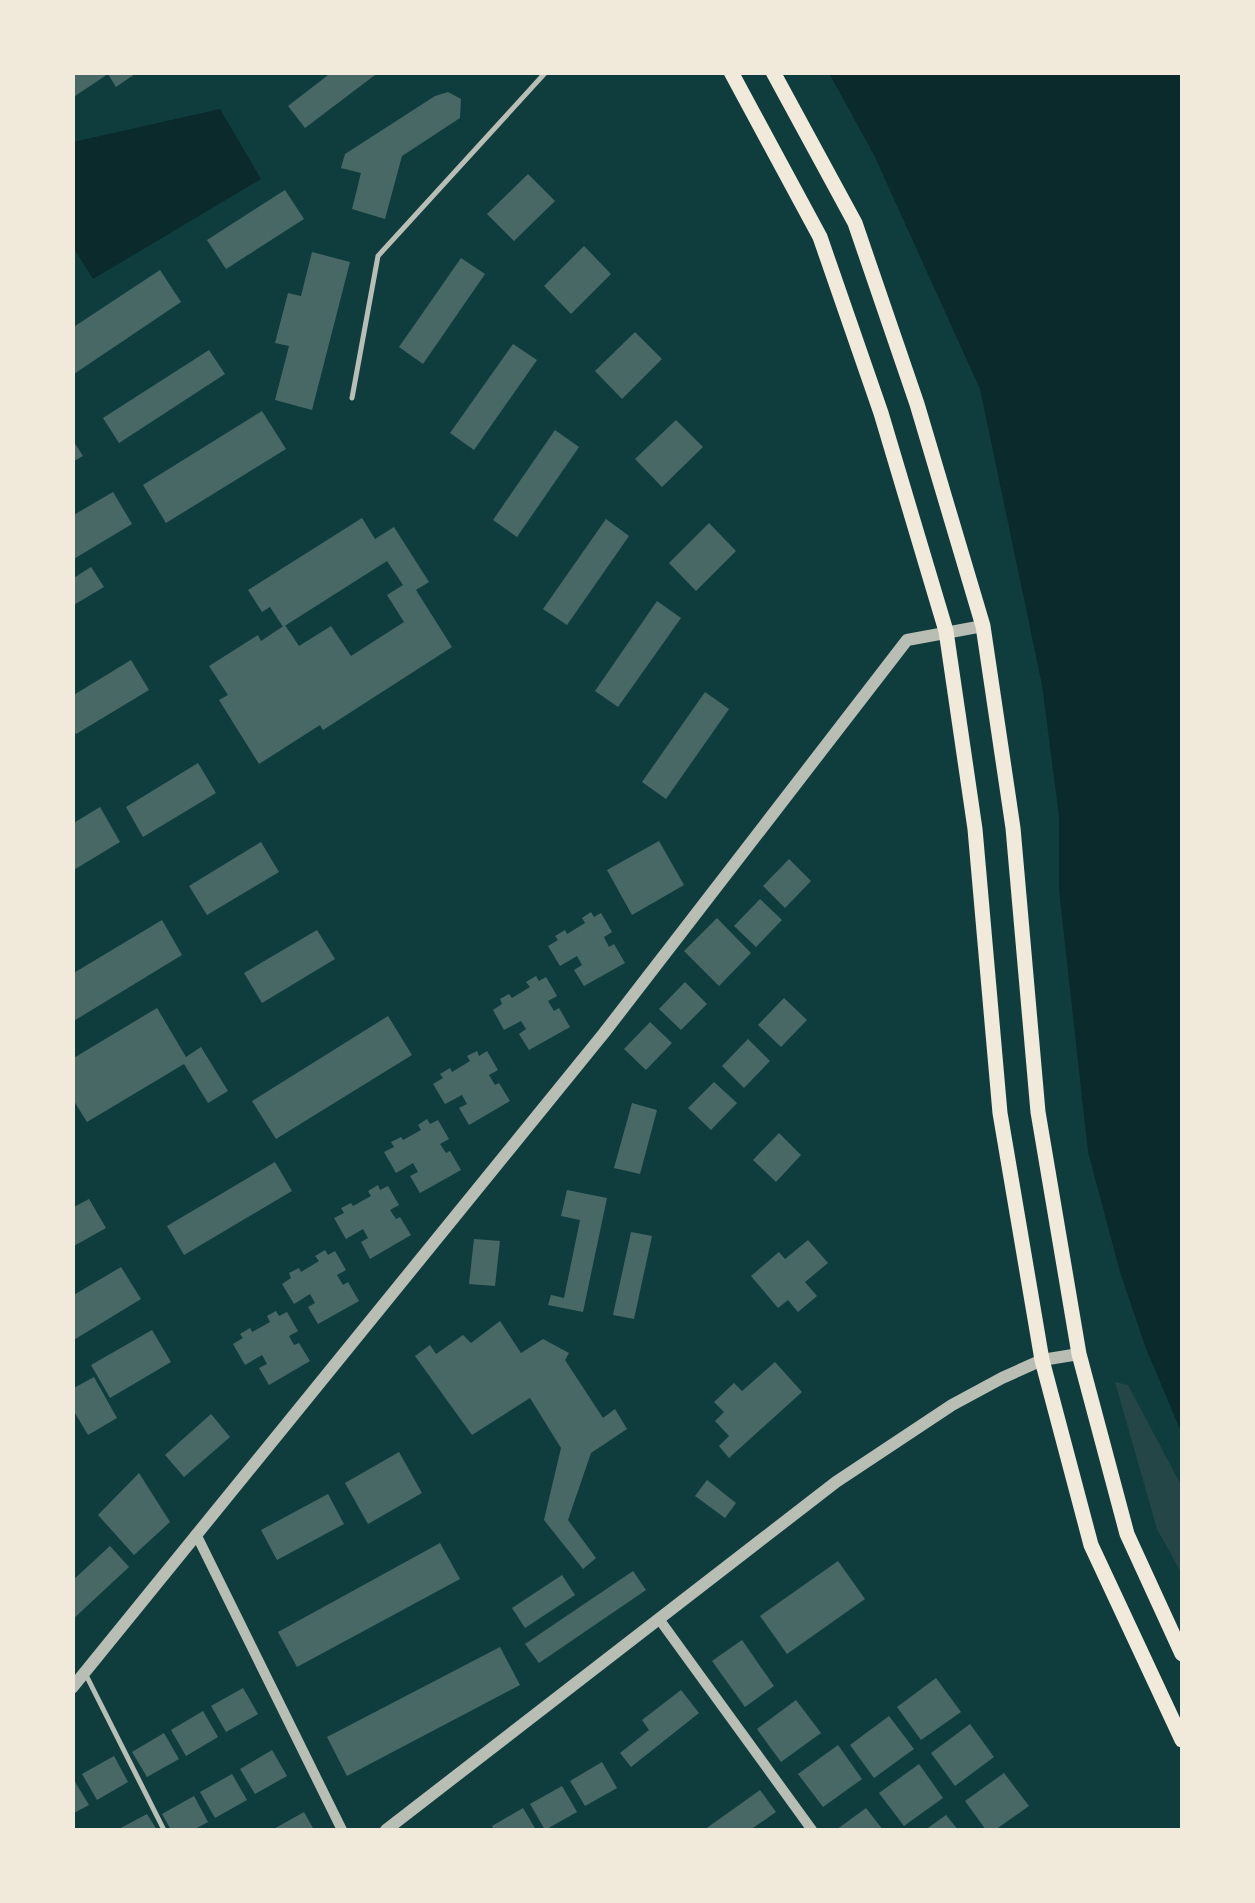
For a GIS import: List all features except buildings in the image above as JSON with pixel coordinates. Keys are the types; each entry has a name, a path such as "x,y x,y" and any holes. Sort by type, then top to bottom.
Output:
{"main road":[{"path":"731,72 820,237 881,413 946,632 975,829 1000,1114 1042,1360 1091,1545 1182,1740"},
{"path":"773,72 855,223 918,404 983,626 1013,828 1038,1112 1079,1354 1126,1534 1182,1654"}],"street":[{"path":"72,1688 604,1032 907,640 983,626"},
{"path":"386,1830 853,1471 952,1405 1042,1360 1079,1354"},
{"path":"196,1534 342,1830"},
{"path":"660,1619 812,1830"}],"lane":[{"path":"352,398 378,256 546,72"},
{"path":"85,1673 164,1830"}],"shaded area":[{"path":"829,73 1182,73 1182,1434 1145,1346 1120,1272 1088,1152 1059,890 1059,816 1042,685 980,389 874,155"},
{"path":"220,109 261,179 93,279 73,247 73,142"},
{"path":"1115,1382 1128,1385 1182,1487 1182,1574 1157,1529"}]}
